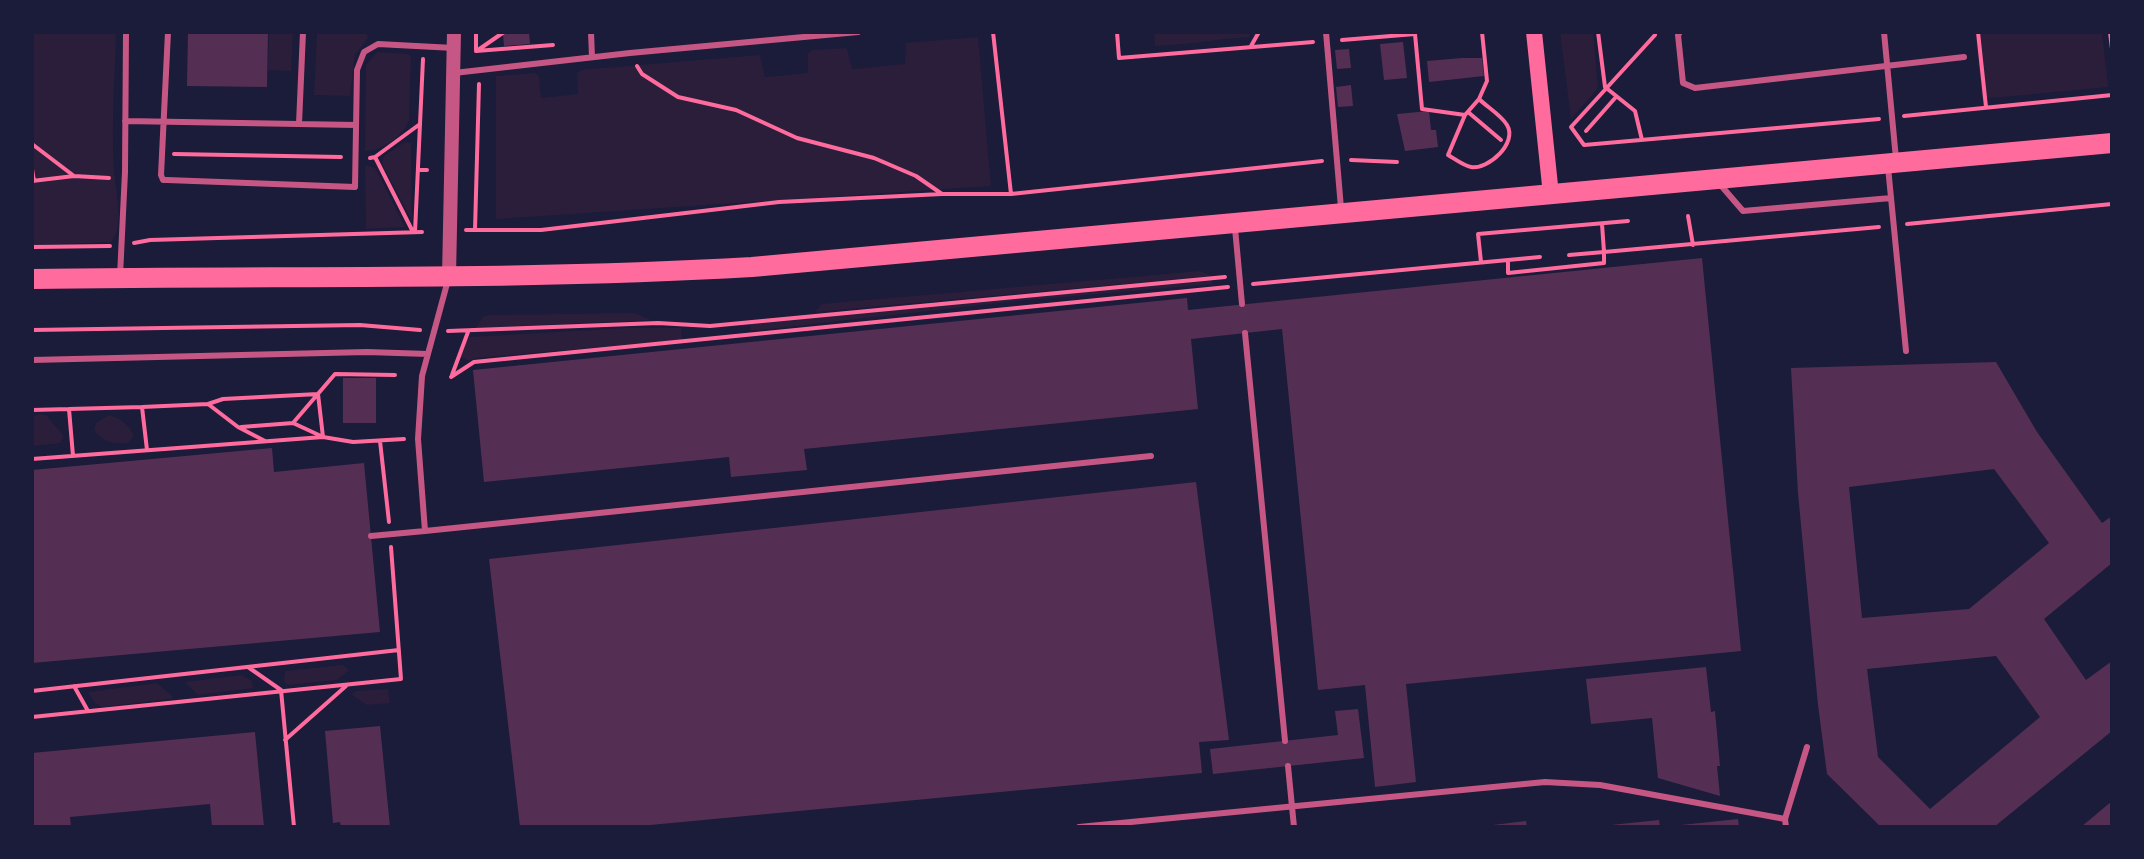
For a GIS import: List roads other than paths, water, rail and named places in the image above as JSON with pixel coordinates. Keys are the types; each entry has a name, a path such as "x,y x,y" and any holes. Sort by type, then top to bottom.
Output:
{"main road":[{"path":"1534,32 1551,195"},
{"path":"32,279 449,276 737,268 2112,143"}],"street":[{"path":"449,276 454,32"}],"lane":[{"path":"120,277 125,172 126,32"},
{"path":"168,32 163,180 355,187 357,70 364,52 378,44 454,48"},
{"path":"299,124 303,32"},
{"path":"591,32 592,57"},
{"path":"454,73 858,32"},
{"path":"1326,32 1341,215"},
{"path":"1680,32 1683,83 1695,88 1964,57"},
{"path":"1884,32 1888,65 1891,198 1906,351"},
{"path":"125,121 356,125"},
{"path":"1715,180 1743,211 1891,198"},
{"path":"1234,225 1242,304"},
{"path":"425,531 418,439 422,376 449,276"},
{"path":"1245,333 1285,741"},
{"path":"32,360 367,352 428,354"},
{"path":"371,536 1151,456"},
{"path":"1079,827 1545,782 1600,785 1785,823 1807,747"},
{"path":"1288,766 1294,827"}]}
